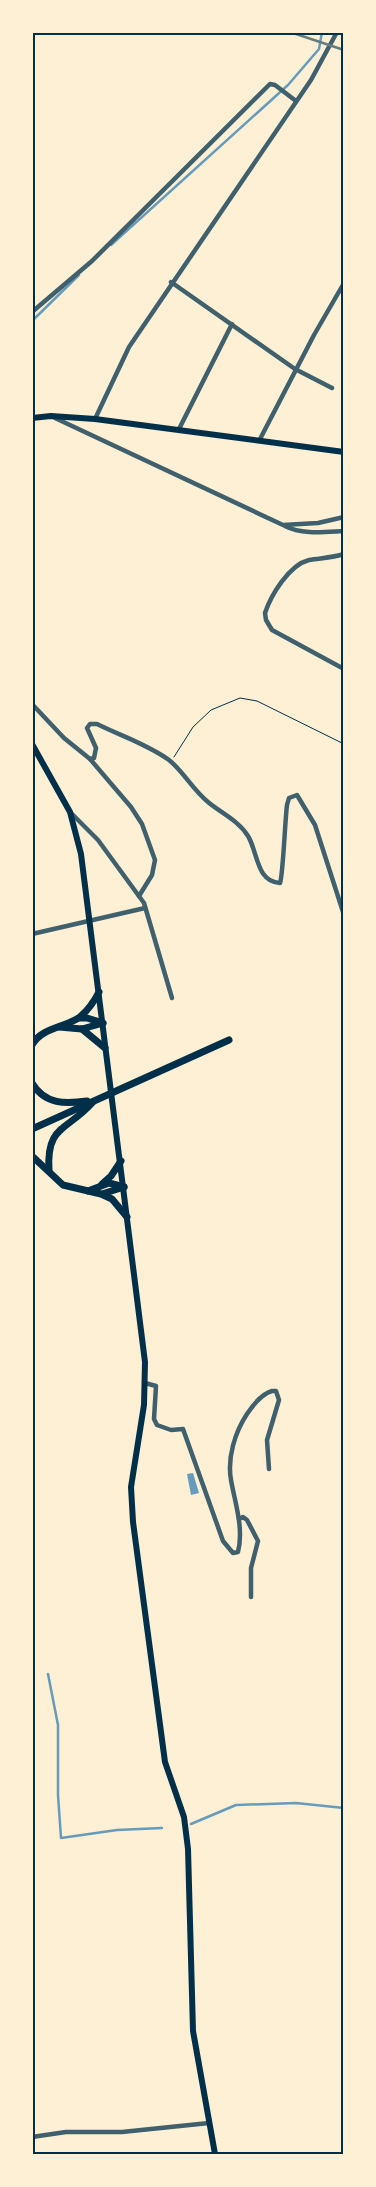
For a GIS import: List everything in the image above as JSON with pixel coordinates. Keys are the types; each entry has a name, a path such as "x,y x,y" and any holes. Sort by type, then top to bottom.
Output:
{"main road":[{"path":"32,418 51,416 95,419 344,452"},
{"path":"32,744 70,812 81,854 90,920 121,1161 146,1383 130,1487 133,1522 165,1762 184,1817 188,1848 193,2032 215,2154"},
{"path":"32,1044 46,1032 79,1018 93,1003 99,992"},
{"path":"79,1018 97,1020 103,1023"},
{"path":"59,1027 82,1029 103,1023"},
{"path":"82,1029 105,1048"},
{"path":"32,1129 229,1040"},
{"path":"32,1083 45,1097 55,1102 64,1104 95,1100"},
{"path":"50,1171 49,1147 52,1138 95,1100"},
{"path":"32,1156 63,1185 101,1194 112,1200 127,1217"},
{"path":"88,1191 100,1185 111,1176 121,1161"},
{"path":"100,1185 118,1184 124,1187"},
{"path":"101,1194 124,1187"}],"street":[{"path":"95,419 129,347 171,282 296,101 326,54 337,32"},
{"path":"32,312 92,261 270,84 276,85 296,101"},
{"path":"171,282 295,369 332,388"},
{"path":"259,441 295,369 344,283"},
{"path":"179,429 232,324"},
{"path":"51,416 291,529 314,533 344,531"},
{"path":"283,525 318,523 344,516"},
{"path":"344,554 326,559 308,560 293,568 265,613 266,620 272,630 344,669"},
{"path":"32,704 64,738 90,759 138,818 155,860 152,875 139,896"},
{"path":"90,759 94,758 96,748 87,728 90,724 97,724 143,744 170,761 207,801 240,825 249,837 262,873 266,879 273,883 280,883 282,878 281,868 287,805 290,798 298,795 315,825 344,915"},
{"path":"70,812 98,840 139,896 145,908 172,998"},
{"path":"32,934 145,908"},
{"path":"146,1383 156,1386 154,1420 157,1425 171,1430 183,1429 223,1542 232,1553 238,1552 239,1549 239,1519 230,1479 232,1448 236,1433 254,1404 272,1390 276,1391 279,1400 267,1440 270,1469"},
{"path":"239,1519 243,1516 247,1520 258,1540 251,1568 251,1597"},
{"path":"32,2137 66,2132 122,2132 209,2123"}],"path":[{"path":"170,761 193,727 211,710 240,698 257,701 344,744"}],"water":[{"path":"193,1473 199,1493 191,1495 187,1474"}],"waterway":[{"path":"111,245 288,85 319,49 322,32"},
{"path":"32,321 79,275"},
{"path":"48,1674 58,1725 58,1795 61,1838 117,1830 162,1828"},
{"path":"191,1824 236,1805 296,1803 344,1808"}],"railway":[{"path":"290,32 344,50"}]}
